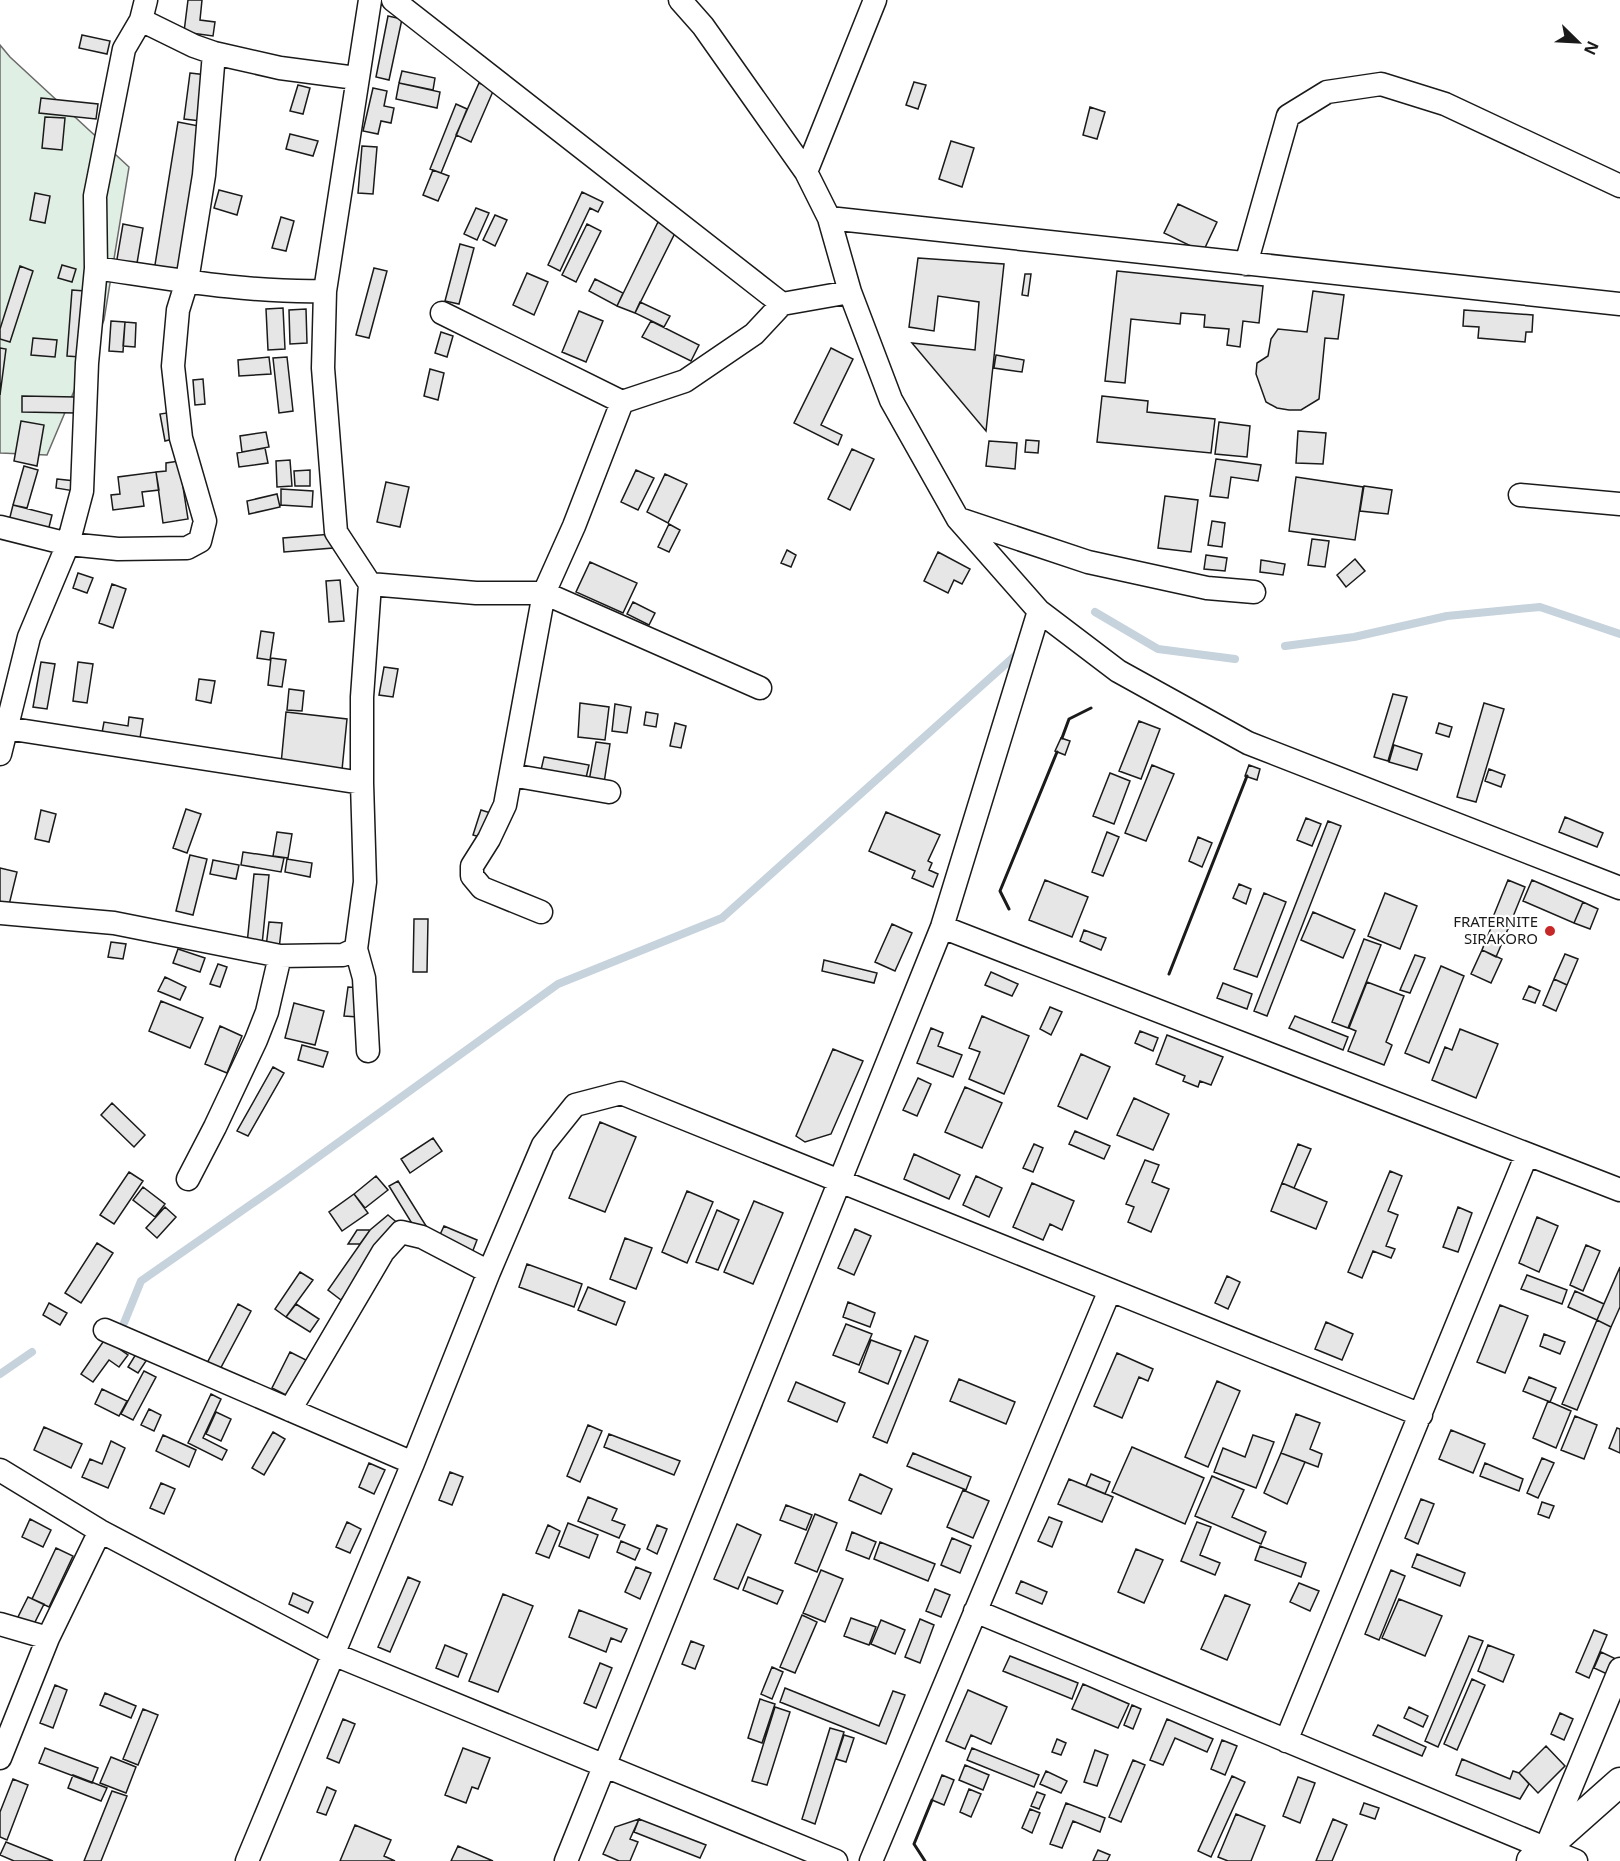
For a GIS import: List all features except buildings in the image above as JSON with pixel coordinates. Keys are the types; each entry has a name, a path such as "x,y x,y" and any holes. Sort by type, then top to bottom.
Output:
{"street":[{"path":"368,1051 364,978 356,949 366,882 362,783 362,697 370,584 336,532 323,368 325,291 356,78 370,0"},
{"path":"393,0 782,304"},
{"path":"680,0 704,26 806,172 829,218 850,292 891,400 958,519 1039,611 1119,671 1248,742 1620,888"},
{"path":"806,172 875,0"},
{"path":"0,754 29,637 68,544 82,491 87,363 96,268 95,196 124,49 143,10 194,46 214,53 280,68 356,78"},
{"path":"0,527 68,544 118,549 187,548 200,541 205,521 181,438 173,366 178,310 187,282 204,175 214,53"},
{"path":"1246,264 1288,116 1327,92 1381,84 1434,101 1620,186"},
{"path":"829,218 1620,304"},
{"path":"96,268 187,282 281,292 325,291"},
{"path":"442,313 622,402 685,381 754,334 782,304 850,292"},
{"path":"542,912 482,888 472,876 472,866 489,839 505,805 544,593 574,526 622,402"},
{"path":"1520,495 1620,504"},
{"path":"958,519 1088,562 1207,588 1254,591"},
{"path":"370,584 476,593 544,593 760,688"},
{"path":"566,1861 942,927 1039,611"},
{"path":"6,728 362,783"},
{"path":"511,775 609,792"},
{"path":"0,913 114,923 280,956 343,955 356,949"},
{"path":"942,927 1620,1190"},
{"path":"188,1179 256,1040 267,1012 280,956"},
{"path":"247,1861 543,1145 575,1105 621,1093 1421,1415"},
{"path":"1287,1740 1527,1154"},
{"path":"290,1410 383,1252 401,1232 422,1237 489,1272"},
{"path":"871,1861 1110,1290"},
{"path":"105,1330 412,1463"},
{"path":"0,1470 100,1531 333,1654 836,1861"},
{"path":"0,1758 48,1638 100,1531"},
{"path":"975,1611 1287,1740 1538,1855 1576,1861"},
{"path":"0,1624 48,1638"},
{"path":"1538,1855 1620,1669"},
{"path":"1538,1855 1620,1782"}],"green space":[{"path":"0,45 10,57 129,167 104,320 47,455 0,453"}],"waterway":[{"path":"1285,646 1354,637 1447,616 1540,607 1620,634"},
{"path":"1095,612 1158,649 1235,659"},
{"path":"124,1323 141,1281 289,1178 558,984 722,918 1017,654"},
{"path":"0,1374 32,1352"}],"wall":[{"path":"1062,738 1069,719 1091,708"},
{"path":"1009,909 1000,891 1057,752"},
{"path":"1169,974 1247,776"},
{"path":"925,1861 914,1844 932,1800"}],"place":[{"name":"FRATERNITE SIRAKORO","path":"1550,931"}]}
